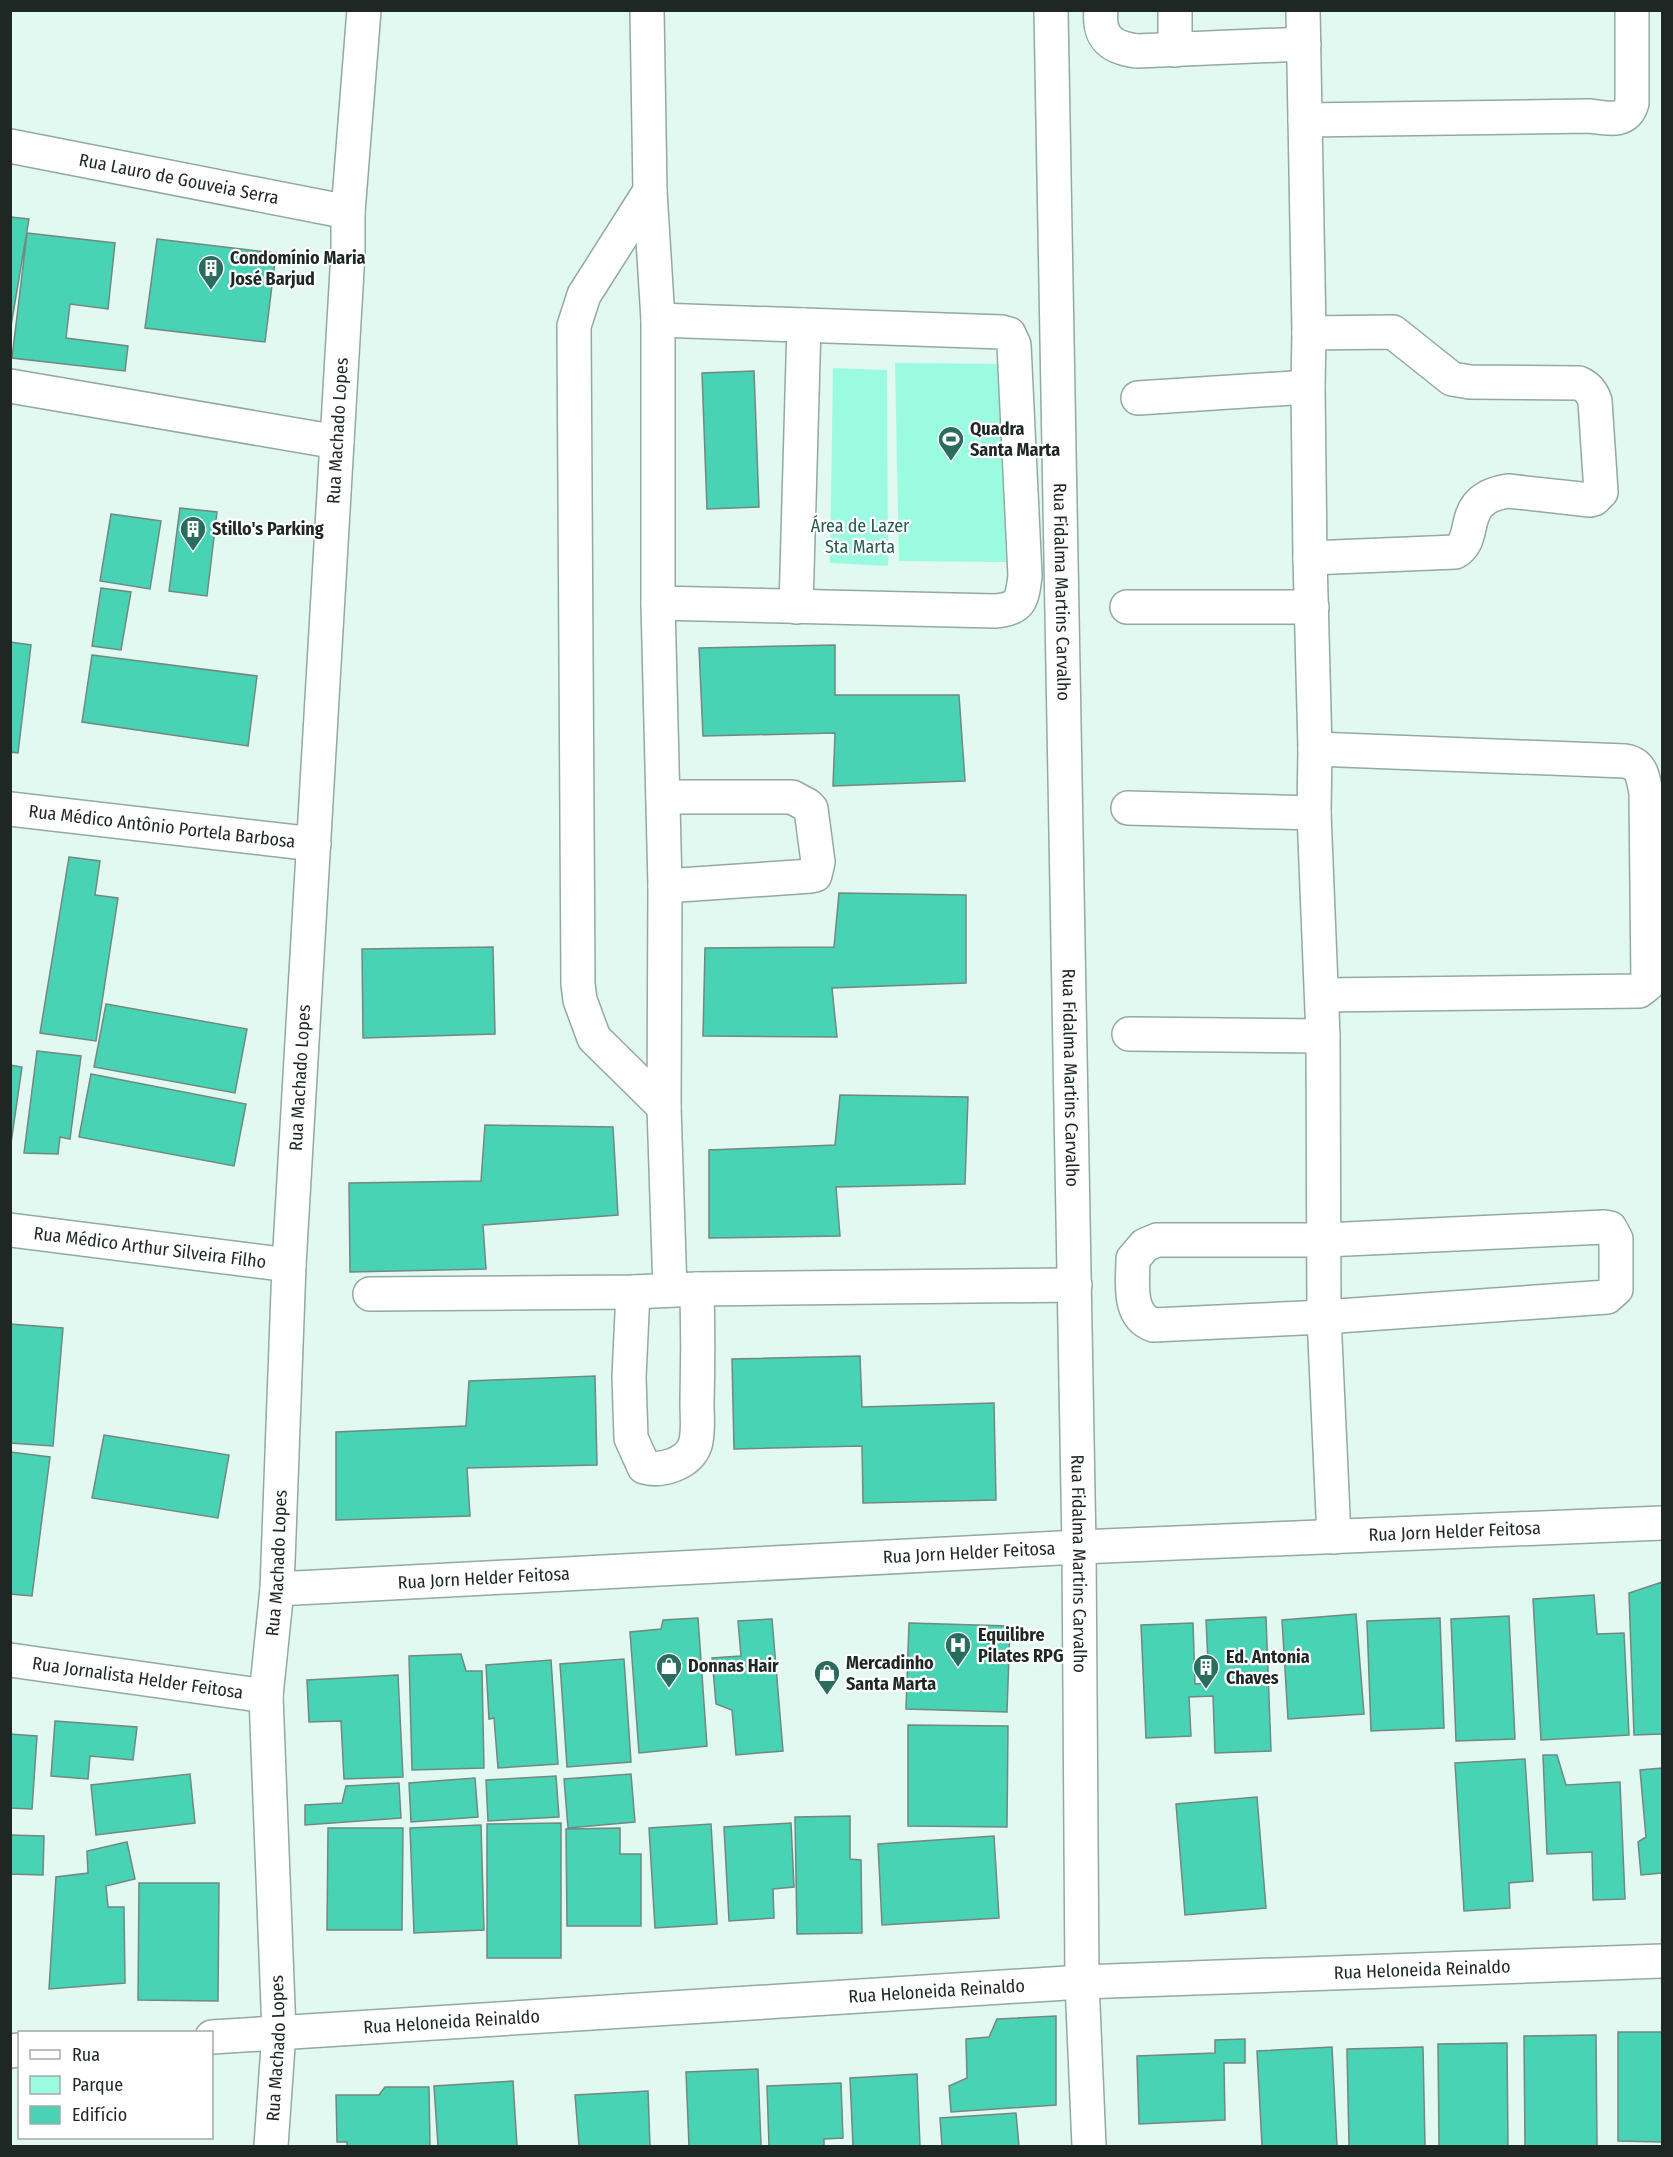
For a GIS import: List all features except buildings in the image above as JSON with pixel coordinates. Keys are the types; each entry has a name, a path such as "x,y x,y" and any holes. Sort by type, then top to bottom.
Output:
{"street":[{"name":"Rua Machado Lopes","path":"271,2146 279,2032 266,1696 277,1589 289,1265 337,442 348,212 364,10"},
{"path":"633,1292 628,1377 631,1438 644,1467 651,1469 672,1466 695,1446 697,1387 664,1107 665,886 658,603 658,320 651,191 647,10"},
{"name":"Rua Fidalma Martins Carvalho","path":"1051,10 1075,1285 1082,1982 1089,2146"},
{"path":"1101,10 1101,23 1110,44 1121,49 1175,50 1304,44"},
{"path":"1175,10 1175,50"},
{"path":"1303,10 1309,333 1310,558 1316,749 1314,813 1323,1036 1324,1317 1335,1537"},
{"path":"1305,120 1589,116 1618,119 1625,116 1632,103 1632,10"},
{"name":"Rua Lauro de Gouveia Serra","path":"10,146 348,212"},
{"path":"651,191 584,295 574,326 578,984 580,1000 594,1038 664,1107"},
{"path":"658,320 1009,334 1014,345 1025,576 1023,598 1010,610 658,603"},
{"path":"796,607 804,325"},
{"path":"1309,333 1393,332 1452,379 1470,382 1586,386 1593,394 1595,401 1601,492 1590,500 1508,491 1498,492 1474,508 1463,546 1455,552 1310,558"},
{"path":"10,386 337,442"},
{"path":"1138,398 1308,387"},
{"path":"1127,607 1312,607"},
{"path":"1316,749 1625,761 1638,766 1646,793 1648,984 1645,988 1640,991 1322,995"},
{"path":"663,797 792,797 811,809 818,862 815,874 812,876 665,886"},
{"path":"1128,808 1314,813"},
{"name":"Rua Médico Antônio Portela Barbosa","path":"10,809 314,844"},
{"path":"1129,1034 1323,1036"},
{"path":"1604,1227 1610,1228 1616,1239 1616,1289 1607,1297 1324,1317 1153,1325 1144,1322 1134,1308 1133,1259 1145,1245 1158,1240 1324,1240 1604,1227"},
{"name":"Rua Médico Arthur Silveira Filho","path":"10,1230 289,1265"},
{"path":"370,1294 1075,1285"},
{"name":"Rua Jorn Helder Feitosa","path":"277,1589 1079,1547 1662,1523"},
{"name":"Rua Jornalista Helder Feitosa","path":"10,1660 266,1696"},
{"name":"Rua Heloneida Reinaldo","path":"213,2037 1082,1982 1662,1961"}],"green space":[{"name":"Quadra Santa Marta","path":"895,363 1003,364 1006,562 899,561"},
{"name":"Área de Lazer Sta Marta","path":"833,368 887,370 888,566 830,563"}],"place":[{"name":"Condomínio Maria José Barjud","path":"211,291"},
{"name":"Quadra Santa Marta","path":"951,462"},
{"name":"Stillo's Parking","path":"193,552"},
{"name":"Equilibre Pilates RPG","path":"958,1668"},
{"name":"Donnas Hair","path":"669,1689"},
{"name":"Ed. Antonia Chaves","path":"1206,1690"},
{"name":"Mercadinho Santa Marta","path":"827,1696"}]}
